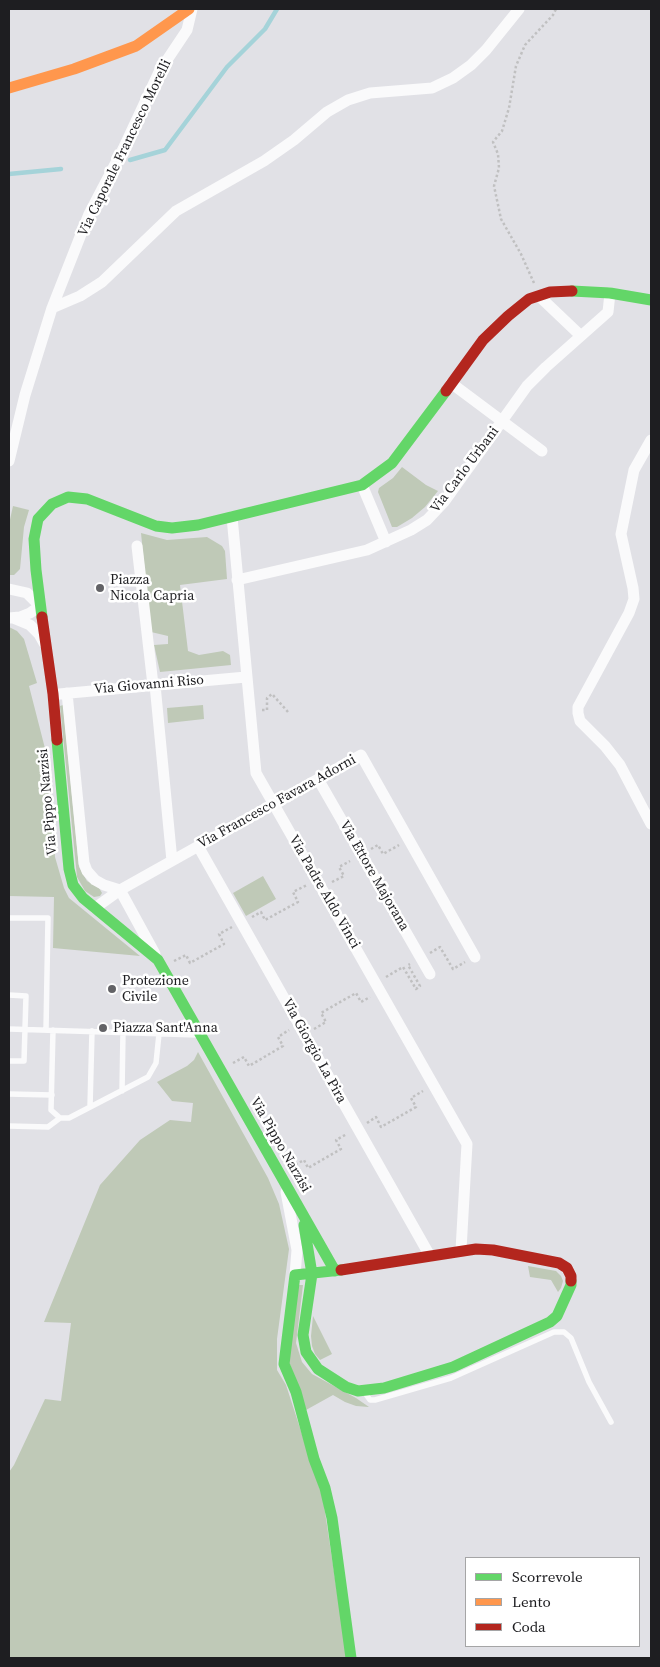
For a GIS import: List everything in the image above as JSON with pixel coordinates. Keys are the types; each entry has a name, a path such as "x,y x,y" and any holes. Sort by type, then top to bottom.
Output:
{"street":[{"path":"9,88 74,69 136,46 191,9"},
{"name":"Via Caporale Francesco Morelli","path":"9,461 25,395 52,308 89,214 123,149 159,72 187,30 191,9"},
{"path":"52,308 80,296 102,282 176,211 264,161 294,140 327,112 348,100 370,93 432,88 453,78 471,65 486,50 519,9"},
{"path":"386,542 362,484 392,463 483,340 508,316 529,299 550,292 586,291 651,300"},
{"name":"Via Carlo Urbani","path":"237,580 367,550 411,530 427,520 444,502 527,386 608,312 610,293"},
{"path":"539,296 581,336"},
{"path":"451,383 542,451"},
{"path":"651,440 634,470 621,534 634,599 629,613 578,706 580,721 605,746 620,765 651,824"},
{"name":"Via Pippo Narzisi","path":"335,1271 160,964 83,898 73,885 69,868 53,694 40,606 34,539 38,519 52,504 68,497 87,499 156,526 172,528 198,525 362,484"},
{"name":"Via Padre Aldo Vinci","path":"232,517 256,773 467,1144 461,1250"},
{"path":"137,546 154,685 172,861"},
{"path":"9,588 20,587 28,583 36,570"},
{"path":"9,588 27,593 40,606 20,617 9,618"},
{"path":"9,618 30,625 39,634 45,645"},
{"name":"Via Giovanni Riso","path":"53,694 246,676"},
{"path":"67,693 84,864 95,880 120,890 160,964"},
{"name":"Via Francesco Favara Adorni","path":"95,908 120,890 361,755 475,957"},
{"name":"Via Ettore Majorana","path":"318,779 430,974"},
{"name":"Via Giorgio La Pira","path":"198,846 430,1256"},
{"path":"282,1178 297,1250 284,1364 296,1392 314,1458 327,1496 332,1518 351,1658"},
{"path":"295,1275 312,1274 335,1271 476,1249 493,1250 559,1263 567,1268 571,1276 571,1285 557,1316 550,1322 453,1367 384,1388 364,1391 346,1387 318,1369 306,1352 303,1335 312,1274 303,1216"}],"lane":[{"path":"9,918 48,918 46,1030"},
{"path":"9,995 26,996 24,1061 9,1061"},
{"path":"9,1029 200,1035"},
{"path":"54,1030 51,1110 60,1118"},
{"path":"90,1107 92,1031"},
{"path":"122,1091 123,1032"},
{"path":"9,1126 48,1127 60,1118 69,1118 148,1077 156,1063 159,1034"},
{"path":"9,1094 52,1095"},
{"path":"364,1391 370,1400 375,1400 451,1378 554,1332 564,1332 571,1338 589,1382 611,1422"}],"path":[{"path":"533,279 501,219 494,186 499,168 498,154 493,142 502,131 516,66 525,45 553,15 556,9"},
{"path":"249,711 268,710 266,698 272,694 288,712"},
{"path":"280,911 298,902 293,892 317,880"},
{"path":"160,964 186,954 190,963 224,944"},
{"path":"440,946 453,969"},
{"path":"220,1070 244,1057 249,1066 283,1046 278,1037 326,1022 321,1012 356,993 361,1002 403,967 416,989 420,986 408,965"},
{"path":"282,1178 304,1160 308,1168 341,1149 336,1140 376,1117 381,1127 416,1107 411,1098 434,1085"}],"green space":[{"path":"402,467 426,485 438,491 425,507 412,518 397,527 392,527 378,492 379,488 393,478"},
{"path":"13,506 29,510 24,527 20,569 14,575 9,575 9,524"},
{"path":"141,533 167,540 207,537 222,546 225,551 227,579 180,585 188,651 199,655 223,651 230,655 231,665 160,672 154,645 168,644 168,636 151,632"},
{"path":"9,627 17,631 24,639 37,683 29,686 49,764 55,857 64,888 69,898 140,956 53,948 54,897 9,896"},
{"path":"63,705 79,867 87,881 99,888 102,893 100,896 94,897 85,891 77,877 60,706"},
{"path":"203,705 204,719 168,723 167,708"},
{"path":"263,876 276,899 246,916 233,893"},
{"path":"198,1052 268,1178 279,1204 289,1249 277,1339 277,1370 286,1385 323,1499 347,1658 9,1658 9,1472 45,1399 61,1401 71,1323 44,1322 100,1185 140,1140 170,1120 191,1122 193,1103 172,1101 157,1082 187,1066 194,1060"},
{"path":"528,1266 556,1271 563,1281 558,1292 551,1280 530,1277"},
{"path":"298,1285 303,1285 296,1343 302,1362 312,1374 369,1407 356,1406 333,1395 306,1410 289,1362"},
{"path":"313,1316 332,1354 320,1360 312,1346"}],"waterway":[{"path":"130,160 165,150 227,67 265,29 277,9"},
{"path":"9,174 61,169"}],"traffic: fast":[{"path":"572,291 610,293 651,300"},
{"path":"42,617 34,539 38,519 52,504 68,497 87,499 156,526 172,528 198,525 362,485 392,463 446,391"},
{"path":"57,740 69,869 73,885 83,898 158,960 335,1271"},
{"path":"304,1225 312,1274 303,1335 306,1352 318,1369 346,1387 358,1391 384,1388 453,1367 550,1322 557,1316 571,1281"},
{"path":"341,1270 295,1275 284,1364 296,1392 314,1459 325,1488 332,1518 351,1658"}],"traffic: slow":[{"path":"9,88 74,69 136,46 189,9"}],"traffic: jam":[{"path":"446,391 483,340 529,299 550,292 572,291"},
{"path":"42,617 53,694 57,740"},
{"path":"341,1270 476,1249 493,1250 559,1263 567,1268 571,1281"}],"place":[{"name":"Piazza Nicola Capria","path":"100,588"},
{"name":"Protezione Civile","path":"112,989"},
{"name":"Piazza Sant'Anna","path":"103,1028"}]}
